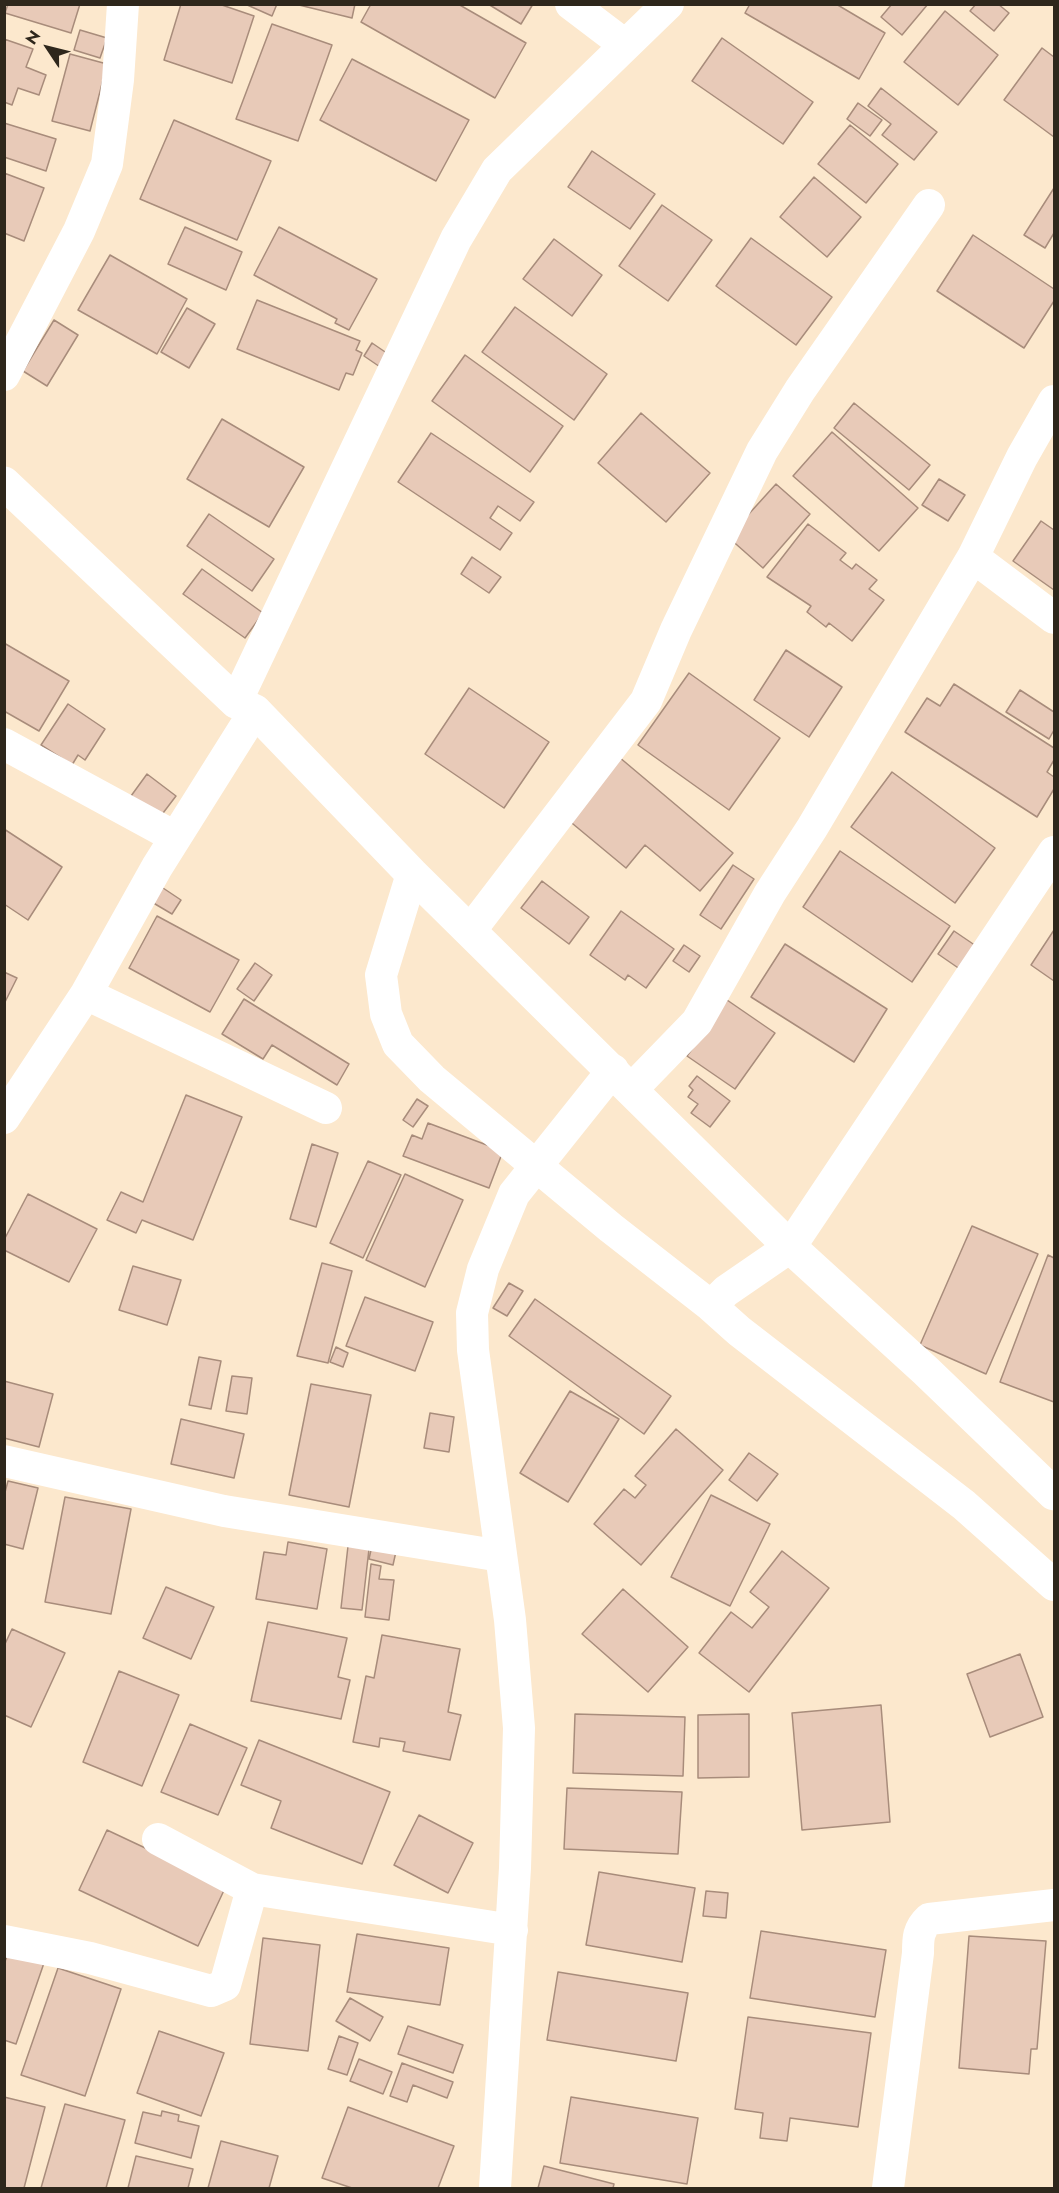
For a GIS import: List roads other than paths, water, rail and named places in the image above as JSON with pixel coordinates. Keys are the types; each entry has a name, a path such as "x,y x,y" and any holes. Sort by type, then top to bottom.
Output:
{"street":[{"path":"4,375 79,231 107,164 118,80 123,4"},
{"path":"571,4 625,45"},
{"path":"4,1118 86,994 176,837 245,706 456,239 497,170 668,4"},
{"path":"470,931 646,701 676,630 762,451 800,390 929,205"},
{"path":"495,2188 512,1930 519,1728 510,1620 473,1350 472,1313 483,1269 514,1194 538,1165 623,1080 697,1022 770,893 812,828 973,557 1022,457 1054,401"},
{"path":"4,483 245,706 790,1246 926,1371 1054,1494"},
{"path":"973,557 1054,618"},
{"path":"4,744 176,837"},
{"path":"711,1306 726,1291 790,1246 1054,852"},
{"path":"412,874 381,975 386,1014 398,1044 432,1079 611,1228 711,1306 739,1331 964,1505 1054,1585"},
{"path":"86,994 326,1108"},
{"path":"4,1461 224,1511 501,1556"},
{"path":"158,1839 252,1889 512,1930"},
{"path":"4,1941 90,1959 211,1991 225,1985 252,1889"},
{"path":"888,2188 918,1953 918,1935 924,1924 929,1919 1054,1905"}]}
